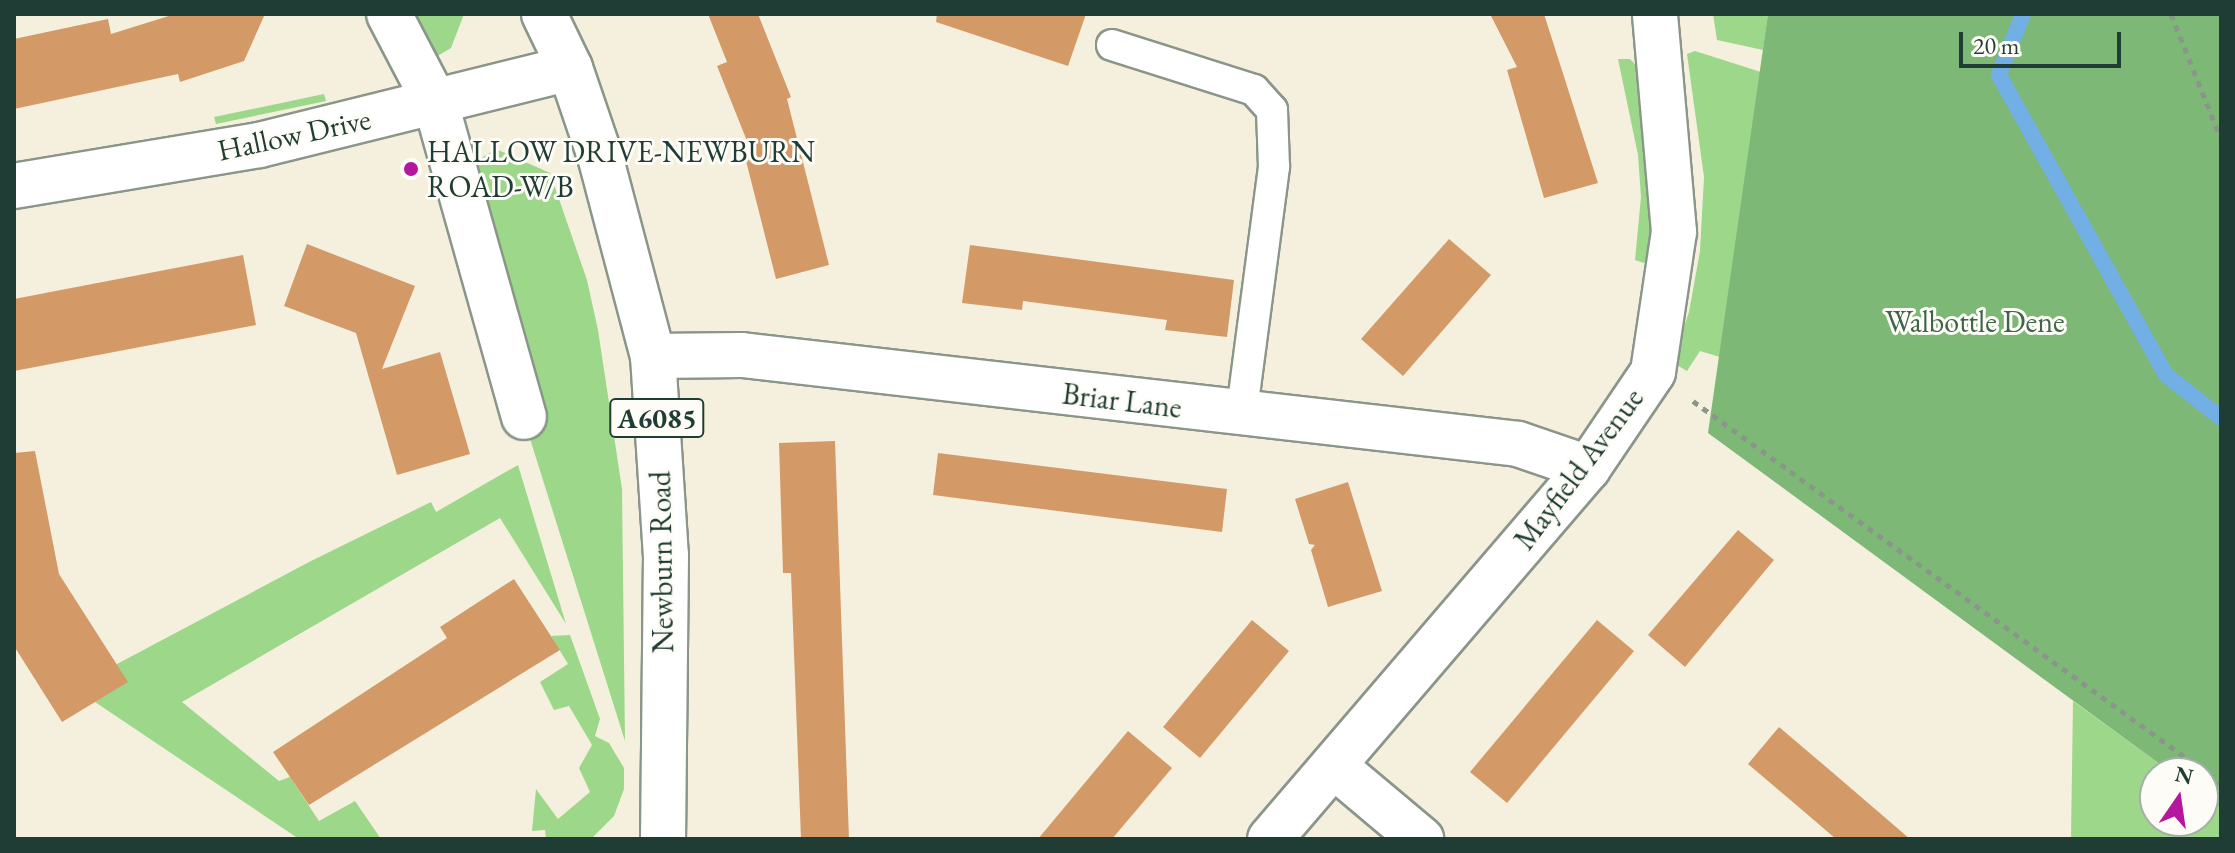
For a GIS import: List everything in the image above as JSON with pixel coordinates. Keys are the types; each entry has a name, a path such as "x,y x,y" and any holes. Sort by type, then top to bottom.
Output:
{"street":[{"path":"389,14 436,104 524,417"},
{"name":"Newburn Road","path":"544,14 570,68 600,156 653,356 666,555 663,839"},
{"name":"Mayfield Avenue","path":"1270,839 1588,468 1653,372 1674,232 1655,14"},
{"name":"Hallow Drive","path":"14,186 259,145 436,104 570,68"},
{"name":"Briar Lane","path":"653,356 742,355 1241,416 1518,444 1588,468"},
{"path":"1334,766 1421,839"}],"lane":[{"path":"1112,45 1254,90 1272,110 1274,167 1241,416"}],"path":[{"path":"2171,14 2221,139"},
{"path":"1653,372 2221,783"}],"green space":[{"path":"407,14 464,14 451,48 434,58"},
{"path":"1713,14 1768,14 1763,50 1717,40"},
{"name":"Walbottle Dene","path":"1768,14 2221,14 2221,808 2219,757 2150,757 1708,433"},
{"path":"1695,51 1761,72 1720,357 1700,351 1687,371 1672,362 1689,312 1700,251 1704,177 1687,54"},
{"path":"1618,59 1630,59 1641,70 1656,255 1644,263 1635,260 1641,197 1638,155"},
{"path":"324,94 326,101 216,124 214,117"},
{"path":"496,149 550,173 587,280 598,330 622,489 625,741 526,426 547,417 476,161"},
{"path":"518,465 566,624 500,518 182,702 279,781 290,777 319,821 355,801 381,839 299,839 95,702 117,664 309,562 431,502 436,512"},
{"path":"570,635 600,719 595,736 609,743 624,768 624,789 614,816 591,839 546,839 545,830 532,831 536,789 558,819 590,792 579,768 592,745 569,706 554,710 540,682 568,664 551,636"},
{"path":"2073,701 2150,757 2139,757 2139,837 2219,837 2219,807 2221,808 2221,839 2071,839"}],"building":[{"path":"175,14 265,14 244,61 180,82 178,74 14,109 14,39 108,19 111,34"},
{"path":"708,14 758,14 791,97 787,99 829,265 776,279 744,153 751,151 717,66 727,62"},
{"path":"937,14 1086,14 1068,66 936,22"},
{"path":"1490,14 1544,14 1598,183 1544,198 1507,70 1517,67"},
{"path":"1449,239 1491,275 1403,376 1361,339"},
{"path":"307,244 415,286 382,369 440,352 470,454 397,475 356,333 284,306"},
{"path":"970,245 1234,280 1227,337 1165,330 1167,320 1023,301 1022,310 962,303"},
{"path":"243,255 256,325 14,371 14,299"},
{"path":"835,441 849,839 801,839 791,573 783,573 779,443"},
{"path":"35,451 59,574 128,682 62,722 14,646 14,453"},
{"path":"938,453 1227,489 1222,532 933,495"},
{"path":"1348,482 1382,591 1328,607 1311,550 1315,545 1309,544 1295,499"},
{"path":"1738,530 1774,560 1685,667 1648,635"},
{"path":"514,579 560,650 309,805 273,752 447,638 440,627"},
{"path":"1252,620 1289,651 1200,758 1163,727"},
{"path":"1597,620 1634,651 1507,803 1470,772"},
{"path":"1779,727 1910,839 1836,839 1748,764"},
{"path":"1128,731 1172,768 1112,839 1038,839"}],"waterway":[{"path":"2023,14 1999,75 2166,375 2221,418"}],"place":[{"name":"HALLOW DRIVE-NEWBURN ROAD-W/B","path":"411,169"}]}
